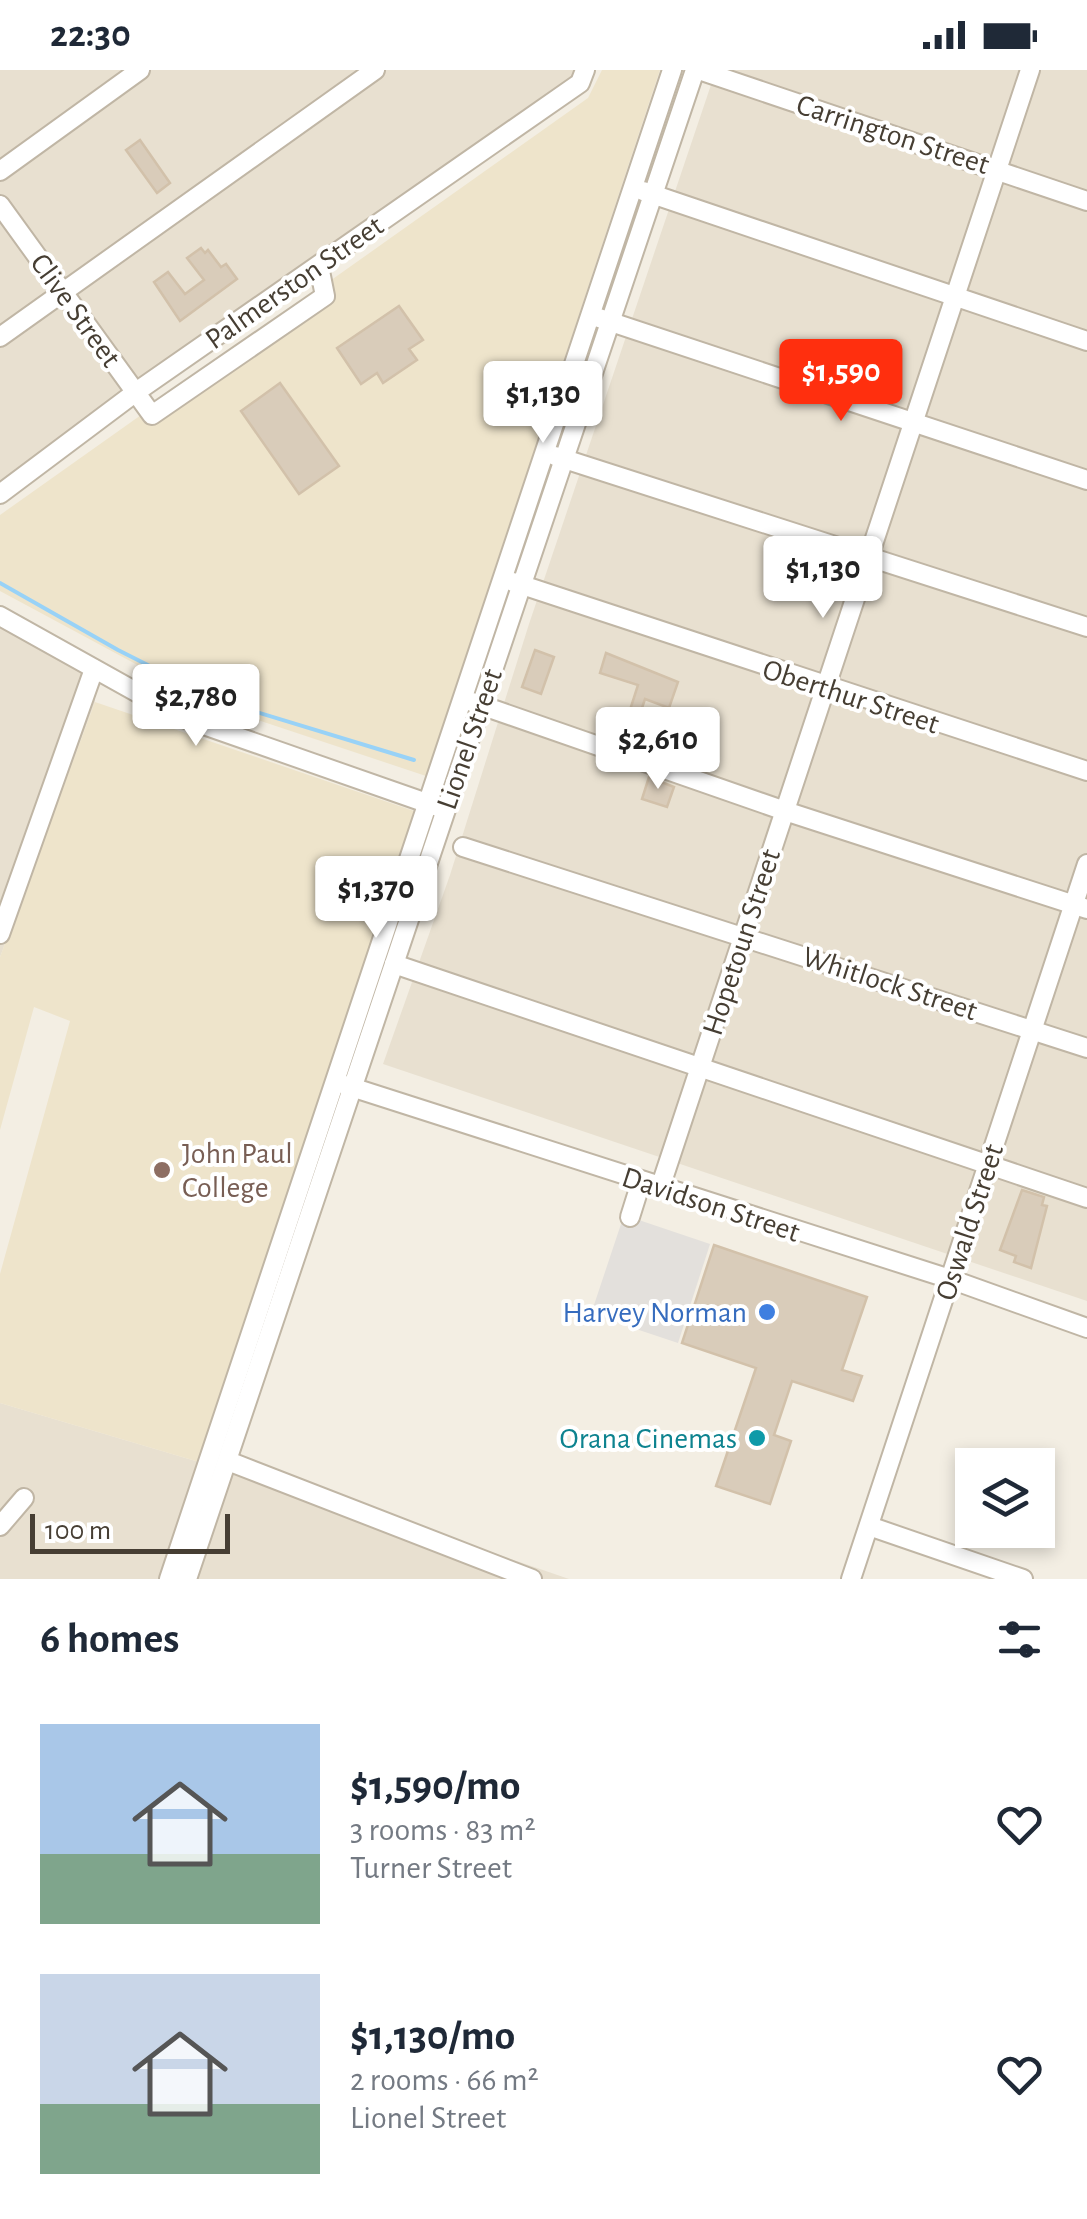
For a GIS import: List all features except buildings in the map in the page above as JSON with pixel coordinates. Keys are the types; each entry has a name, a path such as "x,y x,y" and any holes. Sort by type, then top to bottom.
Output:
{"street":[{"path":"0,172 140,70"},
{"path":"0,337 374,70"},
{"name":"Palmerston Street","path":"0,494 136,392 580,83 585,70"},
{"name":"Lionel Street","path":"471,702 502,578 672,70"},
{"name":"Lionel Street","path":"169,1579 344,1084 471,702 521,585 697,70"},
{"name":"Carrington Street","path":"697,70 1087,201"},
{"name":"Hopetoun Street","path":"660,1188 1030,70"},
{"path":"633,188 1087,342"},
{"name":"Clive Street","path":"0,205 152,415 325,296 319,266"},
{"path":"590,316 1087,480"},
{"path":"544,453 1087,627"},
{"name":"Oberthur Street","path":"502,578 1087,772"},
{"path":"0,616 181,717 436,806"},
{"path":"0,934 94,669"},
{"path":"471,702 785,811 1080,907"},
{"name":"Lionel Street","path":"188,1579 344,1084 394,964 436,806"},
{"name":"Whitlock Street","path":"463,847 1087,1048"},
{"name":"Oswald Street","path":"851,1579 1032,1030 1080,907 1087,864"},
{"path":"394,964 1087,1198"},
{"name":"Davidson Street","path":"344,1084 950,1279 1087,1328"},
{"path":"630,1217 641,1182"},
{"path":"228,1461 530,1579"},
{"path":"0,1526 24,1498"},
{"path":"869,1526 1023,1579"}],"shaded area":[{"path":"0,70 585,70 0,492"},
{"path":"602,70 660,70 426,776 210,704 0,591 0,515 588,98"},
{"path":"716,70 1087,70 1087,1301 383,1064 450,875 529,624"},
{"path":"0,613 94,669 95,702 0,957"},
{"name":"John Paul College","path":"95,702 414,811 199,1462 0,1403 0,1274 70,1021 34,1007 0,1130 0,957"},
{"path":"624,1215 710,1244 678,1343 591,1314"},
{"path":"0,1403 199,1462 161,1579 0,1579"},
{"path":"228,1461 569,1579 187,1579"}],"waterway":[{"path":"0,583 217,700 414,760"}],"place":[{"name":"John Paul College","path":"162,1170"},
{"name":"Harvey Norman","path":"767,1312"},
{"name":"Orana Cinemas","path":"757,1438"}]}
